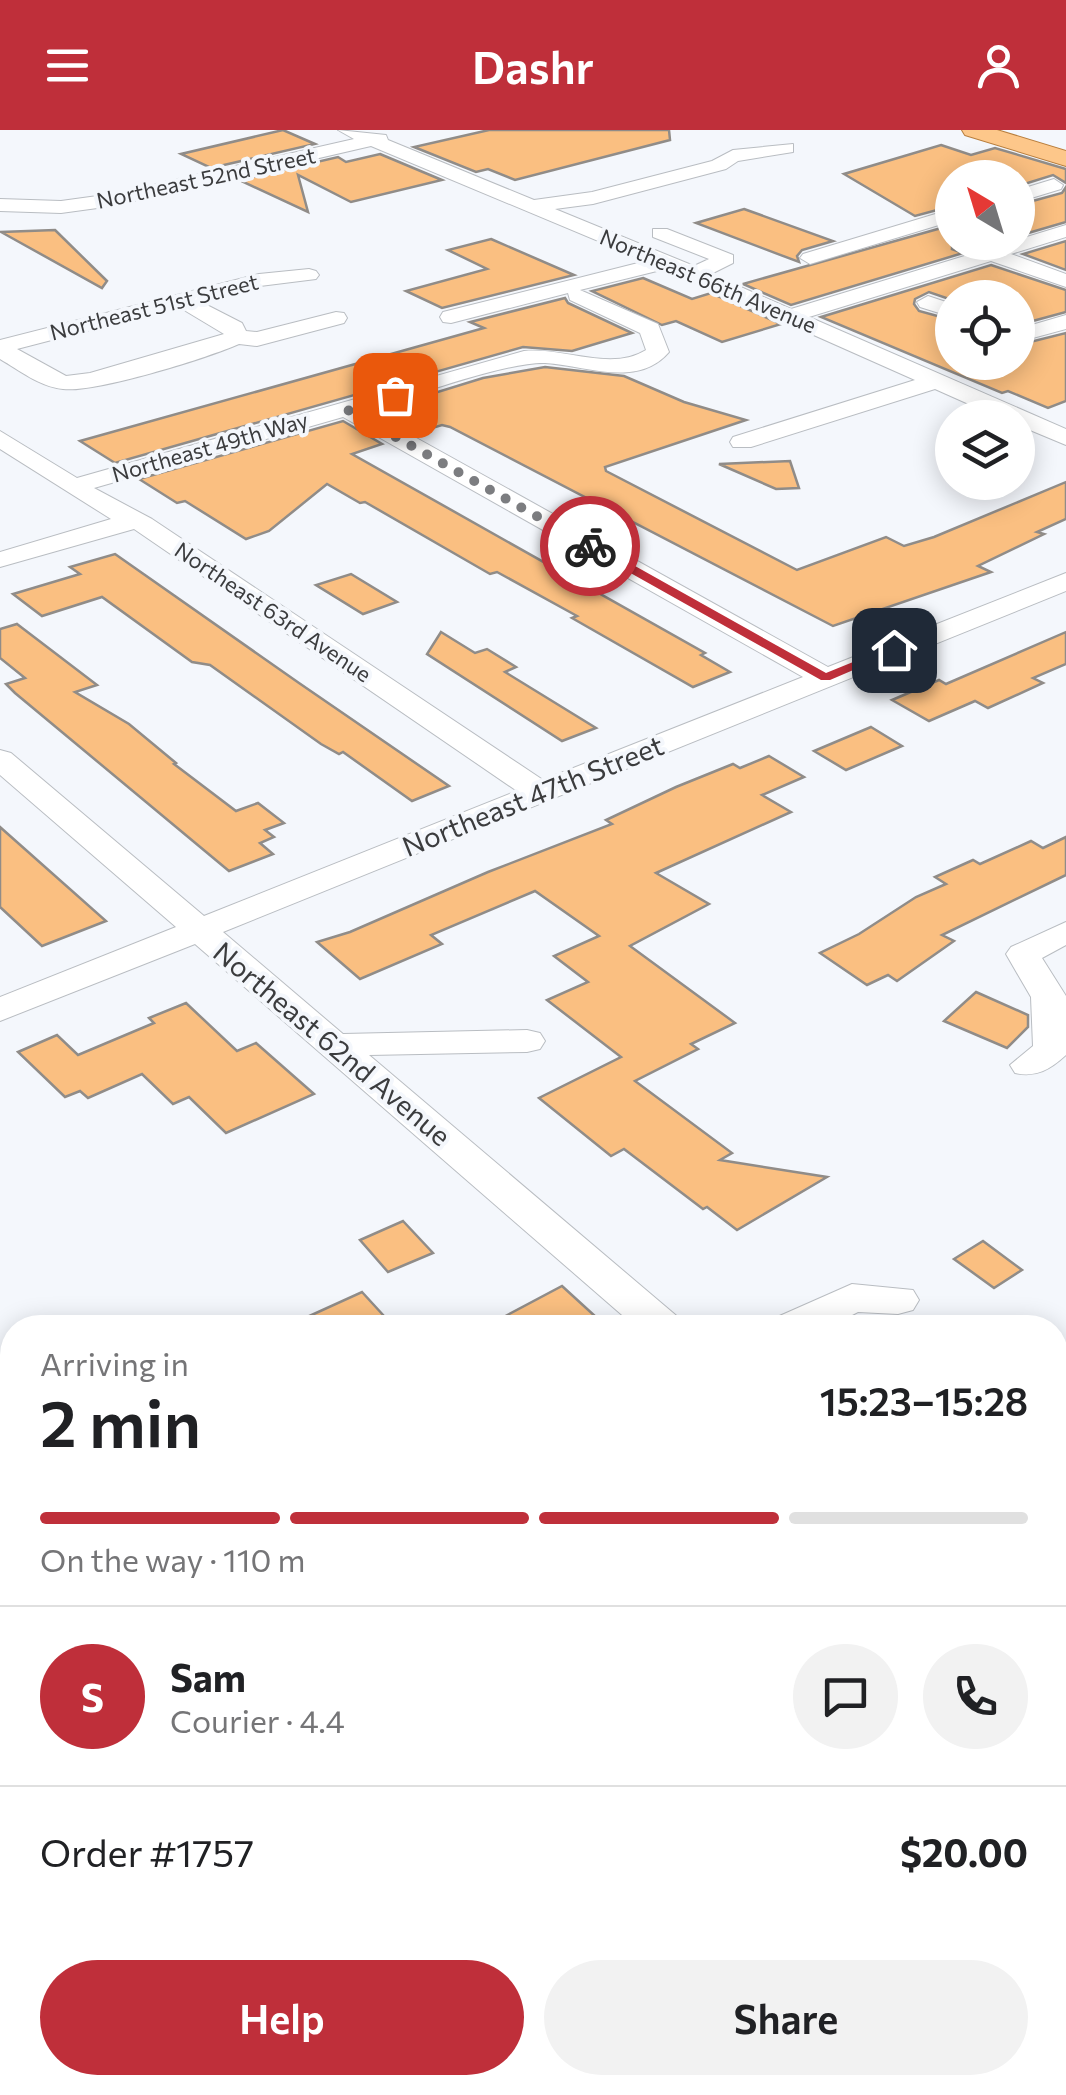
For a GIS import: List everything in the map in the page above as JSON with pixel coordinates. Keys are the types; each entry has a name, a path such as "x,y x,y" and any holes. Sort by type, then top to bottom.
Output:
{"main road":[{"path":"973,130 1066,159"}],"street":[{"name":"Northeast 66th Avenue","path":"347,130 935,379"},
{"name":"Northeast 52nd Street","path":"0,205 61,207 112,200 409,130"},
{"path":"715,145 764,130"},
{"path":"532,206 593,198 719,166 733,156 787,148"},
{"path":"1035,191 1054,185"},
{"path":"810,258 935,220"},
{"path":"589,230 638,225 726,260 694,274"},
{"path":"918,226 935,232"},
{"path":"1035,240 1066,231"},
{"path":"790,316 970,260"},
{"path":"1010,260 1066,281"},
{"path":"452,317 666,262"},
{"name":"Northeast 51st Street","path":"0,348 259,280 309,275"},
{"name":"Northeast 49th Way","path":"74,486 537,355 559,355 599,366 620,367 650,358 658,348 650,330 577,296"},
{"path":"182,300 234,328 238,332 236,337"},
{"path":"928,302 935,305"},
{"path":"0,348 48,378 78,382 218,346 236,337 257,339 336,318"},
{"path":"1035,330 1066,322"},
{"name":"Northeast 66th Avenue","path":"938,380 1066,438"},
{"path":"742,442 938,380"},
{"path":"346,409 826,678"},
{"path":"1036,425 1066,414"},
{"name":"Northeast 63rd Avenue","path":"4,444 108,508 136,520 542,793"},
{"path":"2,560 136,520"},
{"name":"Northeast 47th Street","path":"0,1010 1066,582"},
{"name":"Northeast 62nd Avenue","path":"0,759 649,1315"},
{"path":"1028,1064 1051,1050 1049,997 1023,954 1066,932"},
{"path":"333,1045 527,1041"},
{"path":"817,1315 852,1298 898,1300"}],"building":[{"path":"283,130 315,144 211,168 181,154"},
{"path":"489,130 669,130 670,140 515,180 488,169 476,172 414,147"},
{"path":"941,145 971,155 995,148 1066,169 1066,183 1053,175 1035,181 1035,160 935,160 935,211 915,216 844,174"},
{"path":"380,154 442,180 351,202 298,175 308,212 239,180 338,157 346,162"},
{"path":"1066,187 1066,222 1035,231 1035,200 1062,193"},
{"path":"744,209 833,241 802,250 797,256 799,262 696,223"},
{"path":"55,230 107,281 102,288 1,232"},
{"path":"935,230 935,260 940,260 791,305 743,284"},
{"path":"491,239 574,275 442,308 406,291 487,269 448,250"},
{"path":"1066,241 1066,270 1035,258 1035,250"},
{"path":"991,265 1066,290 1066,312 1035,320 1035,280 942,280"},
{"path":"643,278 692,299 711,293 781,324 722,342 676,321 662,325 592,291"},
{"path":"935,282 935,294 929,292 915,299 914,304 919,311 935,315 935,365 821,317"},
{"path":"565,298 568,303 632,333 572,351 523,347 115,463 80,441 484,328 470,322"},
{"path":"1066,333 1066,401 1048,408 1008,391 1002,393 971,380 1035,380 1035,341"},
{"path":"545,367 624,376 684,402 746,420 605,467 606,471 797,570 886,537 904,546 934,537 1023,500 1035,500 1035,495 1066,482 1066,519 978,566 991,572 833,626 450,427 442,425 416,433 376,411 483,378"},
{"path":"343,421 382,444 352,454 705,653 701,655 730,672 693,687 572,618 577,616 497,572 490,574 327,484 269,531 246,539 185,501 177,503 139,479"},
{"path":"790,461 799,488 776,489 719,464"},
{"path":"115,554 449,786 412,801 343,752 339,754 321,744 210,665 192,662 102,597 42,616 13,594 80,574 70,567"},
{"path":"351,574 397,602 363,614 316,585"},
{"path":"17,624 97,685 75,692 129,724 236,811 258,803 284,823 265,830 274,837 260,843 273,854 229,871 15,693 6,684 25,678 0,658 0,629"},
{"path":"441,632 475,653 487,649 516,667 505,672 596,728 562,741 427,654"},
{"path":"1066,632 1066,664 1033,678 1043,683 988,708 975,701 929,721 892,700 939,680 946,684"},
{"path":"871,727 902,746 846,770 814,751"},
{"path":"769,756 804,777 762,795 791,812 656,873 709,904 630,946 735,1023 691,1044 698,1049 635,1081 732,1153 720,1160 827,1177 737,1230 624,1149 611,1156 539,1098 621,1057 547,1000 588,982 554,956 599,936 535,891 431,935 442,944 360,979 317,942 612,824 606,820 676,787 733,764 740,768"},
{"path":"0,827 106,921 42,946 0,907"},
{"path":"1066,837 1066,875 942,935 954,941 897,981 888,975 867,985 820,953 859,934 916,897 946,884 935,877 973,860 980,864 1031,841 1043,848"},
{"path":"976,992 1028,1015 1028,1027 1007,1048 944,1021"},
{"path":"186,1003 237,1051 256,1043 314,1094 226,1133 189,1097 173,1104 142,1074 88,1098 80,1091 65,1097 18,1052 57,1035 78,1055 154,1023 149,1018"},
{"path":"403,1221 433,1253 388,1272 360,1240"},
{"path":"983,1241 1022,1270 994,1288 954,1259"},
{"path":"562,1286 594,1315 507,1315"},
{"path":"362,1292 383,1315 312,1315"}],"way so far":[{"path":"395,395 346,409 590,546"}],"route":[{"path":"590,546 826,678 894,650"}]}
